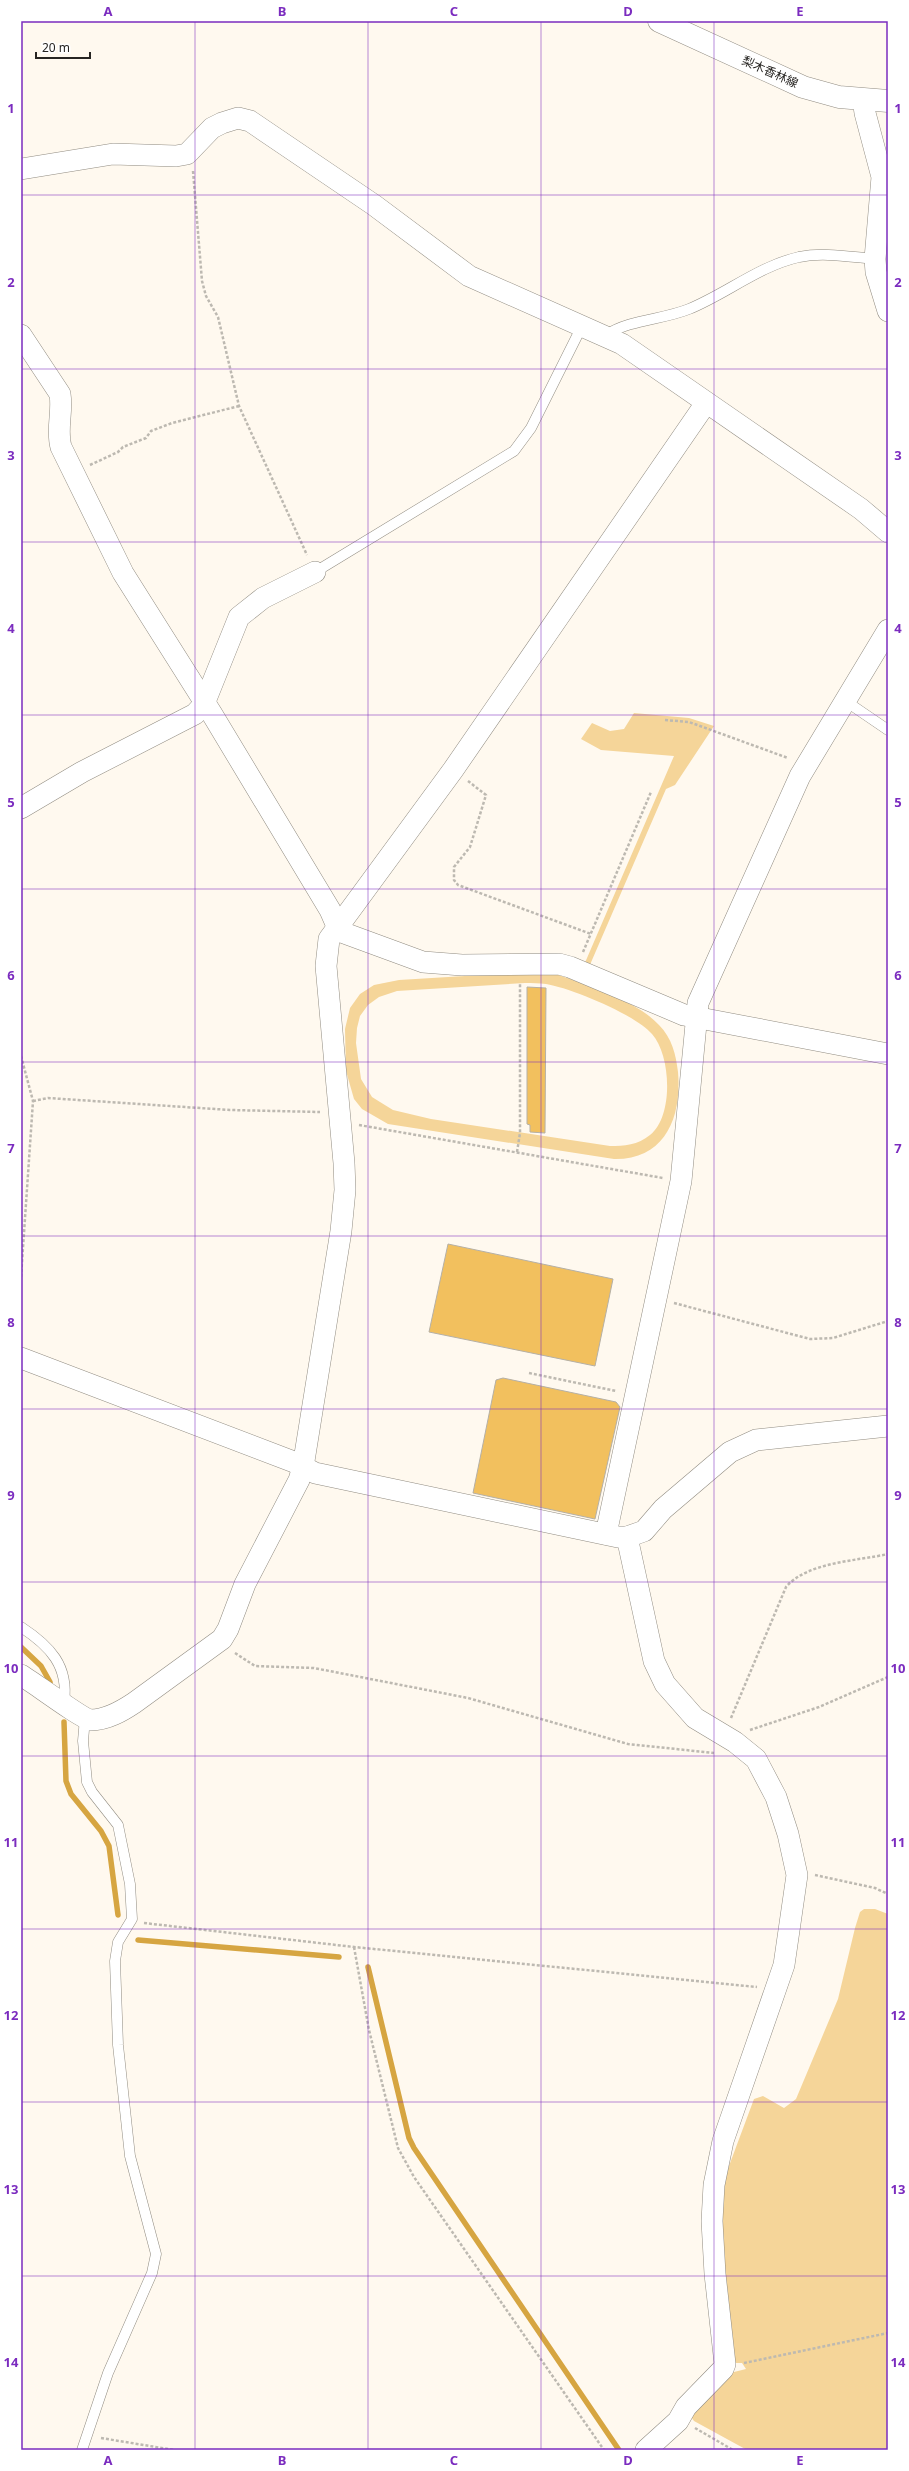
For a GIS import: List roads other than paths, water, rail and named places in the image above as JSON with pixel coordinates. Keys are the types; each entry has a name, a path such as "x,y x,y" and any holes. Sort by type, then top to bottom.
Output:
{"main road":[{"name":"梨木香林線","path":"659,21 803,87 839,97 888,101"}],"street":[{"path":"863,99 865,113 882,177 875,259 876,272 888,311"},
{"path":"21,169 113,154 176,156 187,154 212,128 238,118 250,121 374,205 469,276 582,326 606,335 646,360 861,509 888,532"},
{"path":"21,335 60,394 62,405 58,435 123,573 330,910 337,926 344,933 423,962 462,965 559,964 576,969 695,1018 888,1054"},
{"path":"21,1675 64,1702 85,1718 100,1719 124,1710 222,1639 228,1629 245,1584 303,1468 343,1215 344,1163 326,966 329,939 337,926 453,770 706,403"},
{"path":"21,808 82,772 195,714 204,704 239,617 263,598 315,572"},
{"path":"606,1534 634,1395 681,1181 695,1018 698,1003 806,765 844,700 888,630"},
{"path":"21,1358 315,1473 606,1534 627,1537 644,1531 663,1509 730,1452 741,1445 756,1440 888,1426"},
{"path":"627,1537 654,1661 665,1684 680,1703 695,1718 727,1738 756,1759 766,1777 788,1834 797,1875 784,1965 723,2141 714,2185 712,2221 714,2266 725,2364 723,2369 686,2407 678,2421 646,2450"}],"lane":[{"path":"606,335 619,327 688,310 777,264 800,257 829,255 875,259"},
{"path":"315,572 514,451 531,428 582,326"},
{"path":"844,700 888,730"},
{"path":"21,1627 44,1643 53,1654 64,1674 66,1690 64,1702"},
{"path":"82,2450 108,2373 156,2261 153,2241 130,2156 118,2045 115,1956 118,1942 132,1919 130,1884 122,1835 113,1816 92,1792 84,1774 83,1741 85,1718"}],"waterway":[{"path":"21,1647 41,1666 50,1682"},
{"path":"64,1722 66,1781 71,1794 101,1831 109,1846 118,1915"},
{"path":"138,1940 339,1957"},
{"path":"368,1967 409,2138 414,2148 619,2450"}]}
